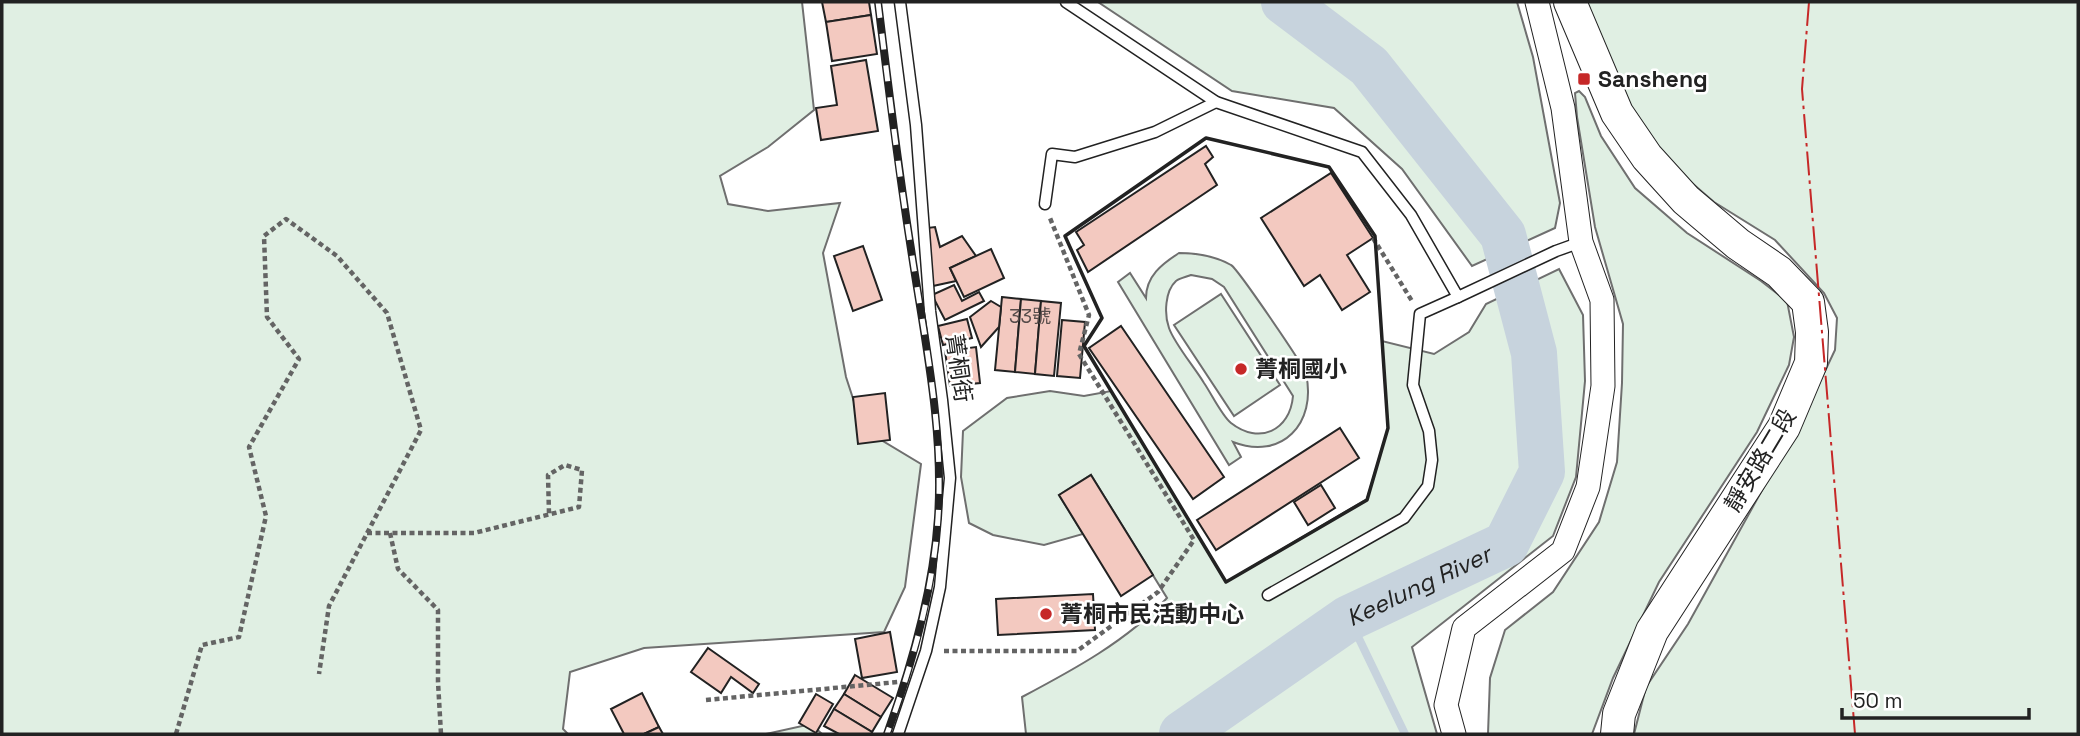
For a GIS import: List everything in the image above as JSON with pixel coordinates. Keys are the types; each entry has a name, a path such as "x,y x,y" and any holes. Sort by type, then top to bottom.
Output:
{"main road":[{"name":"靜安路二段","path":"1570,2 1617,113 1647,157 1686,200 1738,244 1779,272 1808,302 1812,332 1811,363 1784,427 1652,631 1619,714 1617,734"}],"street":[{"path":"1454,734 1447,705 1464,628 1563,551 1588,487 1603,386 1602,300 1581,242 1563,108 1537,2"}],"lane":[{"name":"菁桐街","path":"898,734 926,652 940,587 950,478 930,311 916,125 900,2"},
{"path":"1066,2 1216,103 1362,152 1411,215 1458,297"},
{"path":"1045,204 1052,154 1075,157 1155,132 1216,103"},
{"path":"1268,594 1404,518 1428,486 1432,460 1429,431 1413,386 1420,314 1581,242"}],"path":[{"path":"926,652 1077,651 1158,592 1194,540 1079,355 1089,315 1045,204"},
{"path":"176,734 202,645 239,638 266,516 249,447 299,359 267,317 264,236 286,219 337,256 387,313 421,430 329,606 318,674"},
{"path":"1373,239 1420,314"},
{"path":"367,533 474,533 579,507 582,470 565,465 548,475 549,514"},
{"path":"390,533 398,569 438,610 441,734"},
{"path":"706,700 916,680"}],"green space":[{"path":"2,2 802,2 814,110 768,147 720,176 728,204 768,211 840,203 823,253 846,377 863,429 921,464 905,587 884,632 644,648 570,672 563,729 568,734 2,734"},
{"path":"1098,2 1517,2 1533,57 1560,203 1555,228 1472,266 1402,169 1334,108 1232,91"},
{"path":"1585,2 2078,2 2078,734 1634,734 1646,687 1688,624 1807,409 1835,350 1837,318 1824,293 1775,240 1714,202 1664,159 1630,106"},
{"path":"1579,91 1585,97 1601,136 1635,188 1687,233 1787,301 1794,337 1789,365 1757,432 1659,582 1613,678 1592,734 1488,734 1490,678 1505,630 1553,592 1599,522 1617,462 1623,324 1595,227 1577,117 1575,93"},
{"path":"1179,253 1199,254 1231,265 1295,354 1306,374 1306,408 1301,422 1292,434 1281,442 1267,446 1251,447 1233,442 1241,457 1229,465 1118,282 1130,273 1146,298 1152,277 1161,266","holes":["1191,275 1212,279 1224,287 1293,396 1286,418 1271,431 1252,433 1242,430 1228,420 1169,328 1166,303 1172,285"]},
{"path":"1559,269 1583,315 1585,381 1576,477 1553,536 1412,647 1437,734 1026,734 1022,697 1117,641 1167,598 1091,475 1059,495 1083,534 1044,545 993,535 969,523 961,477 963,431 1007,398 1050,391 1084,396 1111,391 1226,582 1367,499 1388,428 1382,341 1434,354 1469,332 1486,304"},
{"path":"1221,294 1280,385 1234,416 1174,325"},
{"path":"811,724 822,734 766,734"}],"building":[{"path":"822,2 869,2 871,15 826,22"},
{"path":"871,15 877,54 832,61 826,22"},
{"path":"866,60 878,131 821,140 816,108 837,105 831,66"},
{"path":"1206,146 1213,157 1205,164 1217,185 1088,272 1077,250 1084,245 1076,232"},
{"path":"1331,173 1373,238 1347,255 1370,292 1342,310 1320,275 1304,286 1261,218"},
{"path":"935,227 940,247 962,236 976,256 950,268 956,281 933,286 927,228"},
{"path":"863,246 882,300 853,311 834,256"},
{"path":"991,249 1004,278 964,297 950,268"},
{"path":"954,285 962,301 979,292 984,301 945,320 932,295"},
{"path":"1002,297 1021,299 1015,372 995,370"},
{"path":"1021,299 1041,301 1035,374 1015,372"},
{"path":"991,301 1001,307 999,327 981,347 970,317"},
{"path":"1041,301 1061,303 1054,376 1035,374"},
{"path":"967,319 972,338 943,345 938,326"},
{"path":"1062,320 1085,322 1080,378 1057,376"},
{"path":"1121,326 1224,477 1193,499 1089,348"},
{"path":"976,347 980,383 950,386 945,351"},
{"path":"885,393 890,440 858,444 853,397"},
{"path":"1340,428 1359,458 1216,550 1197,520"},
{"path":"1091,475 1153,575 1121,596 1059,495"},
{"path":"1321,485 1335,508 1308,525 1294,502"},
{"name":"菁桐市民活動中心","path":"1093,594 1095,630 998,635 996,599"},
{"path":"890,632 897,672 862,678 855,639"},
{"path":"708,648 759,684 753,693 731,677 721,693 691,672"},
{"path":"855,675 893,698 881,717 844,694"},
{"path":"642,693 659,727 644,734 624,734 611,709"},
{"path":"816,694 833,704 816,733 799,723"},
{"path":"844,694 881,717 872,732 834,709"},
{"path":"834,709 872,732 871,734 839,734 824,726"},
{"path":"659,727 663,734 644,734"}],"waterway":[{"name":"Keelung River","path":"1182,734 1349,618 1506,544 1542,472 1534,353 1503,235 1369,66 1284,2"},
{"path":"1349,618 1405,734"}],"railway":[{"path":"878,2 902,187 932,383 939,484 935,546 926,601 913,655 887,734"}],"wall":[{"path":"1206,138 1329,167 1375,236 1388,428 1367,500 1226,582 1084,346 1102,318 1065,236 1206,138"}],"power":[{"path":"1809,2 1802,89 1855,734"}],"place":[{"name":"Sansheng","path":"1584,79"},
{"name":"菁桐國小","path":"1241,369"},
{"name":"菁桐市民活動中心","path":"1046,614"}]}
